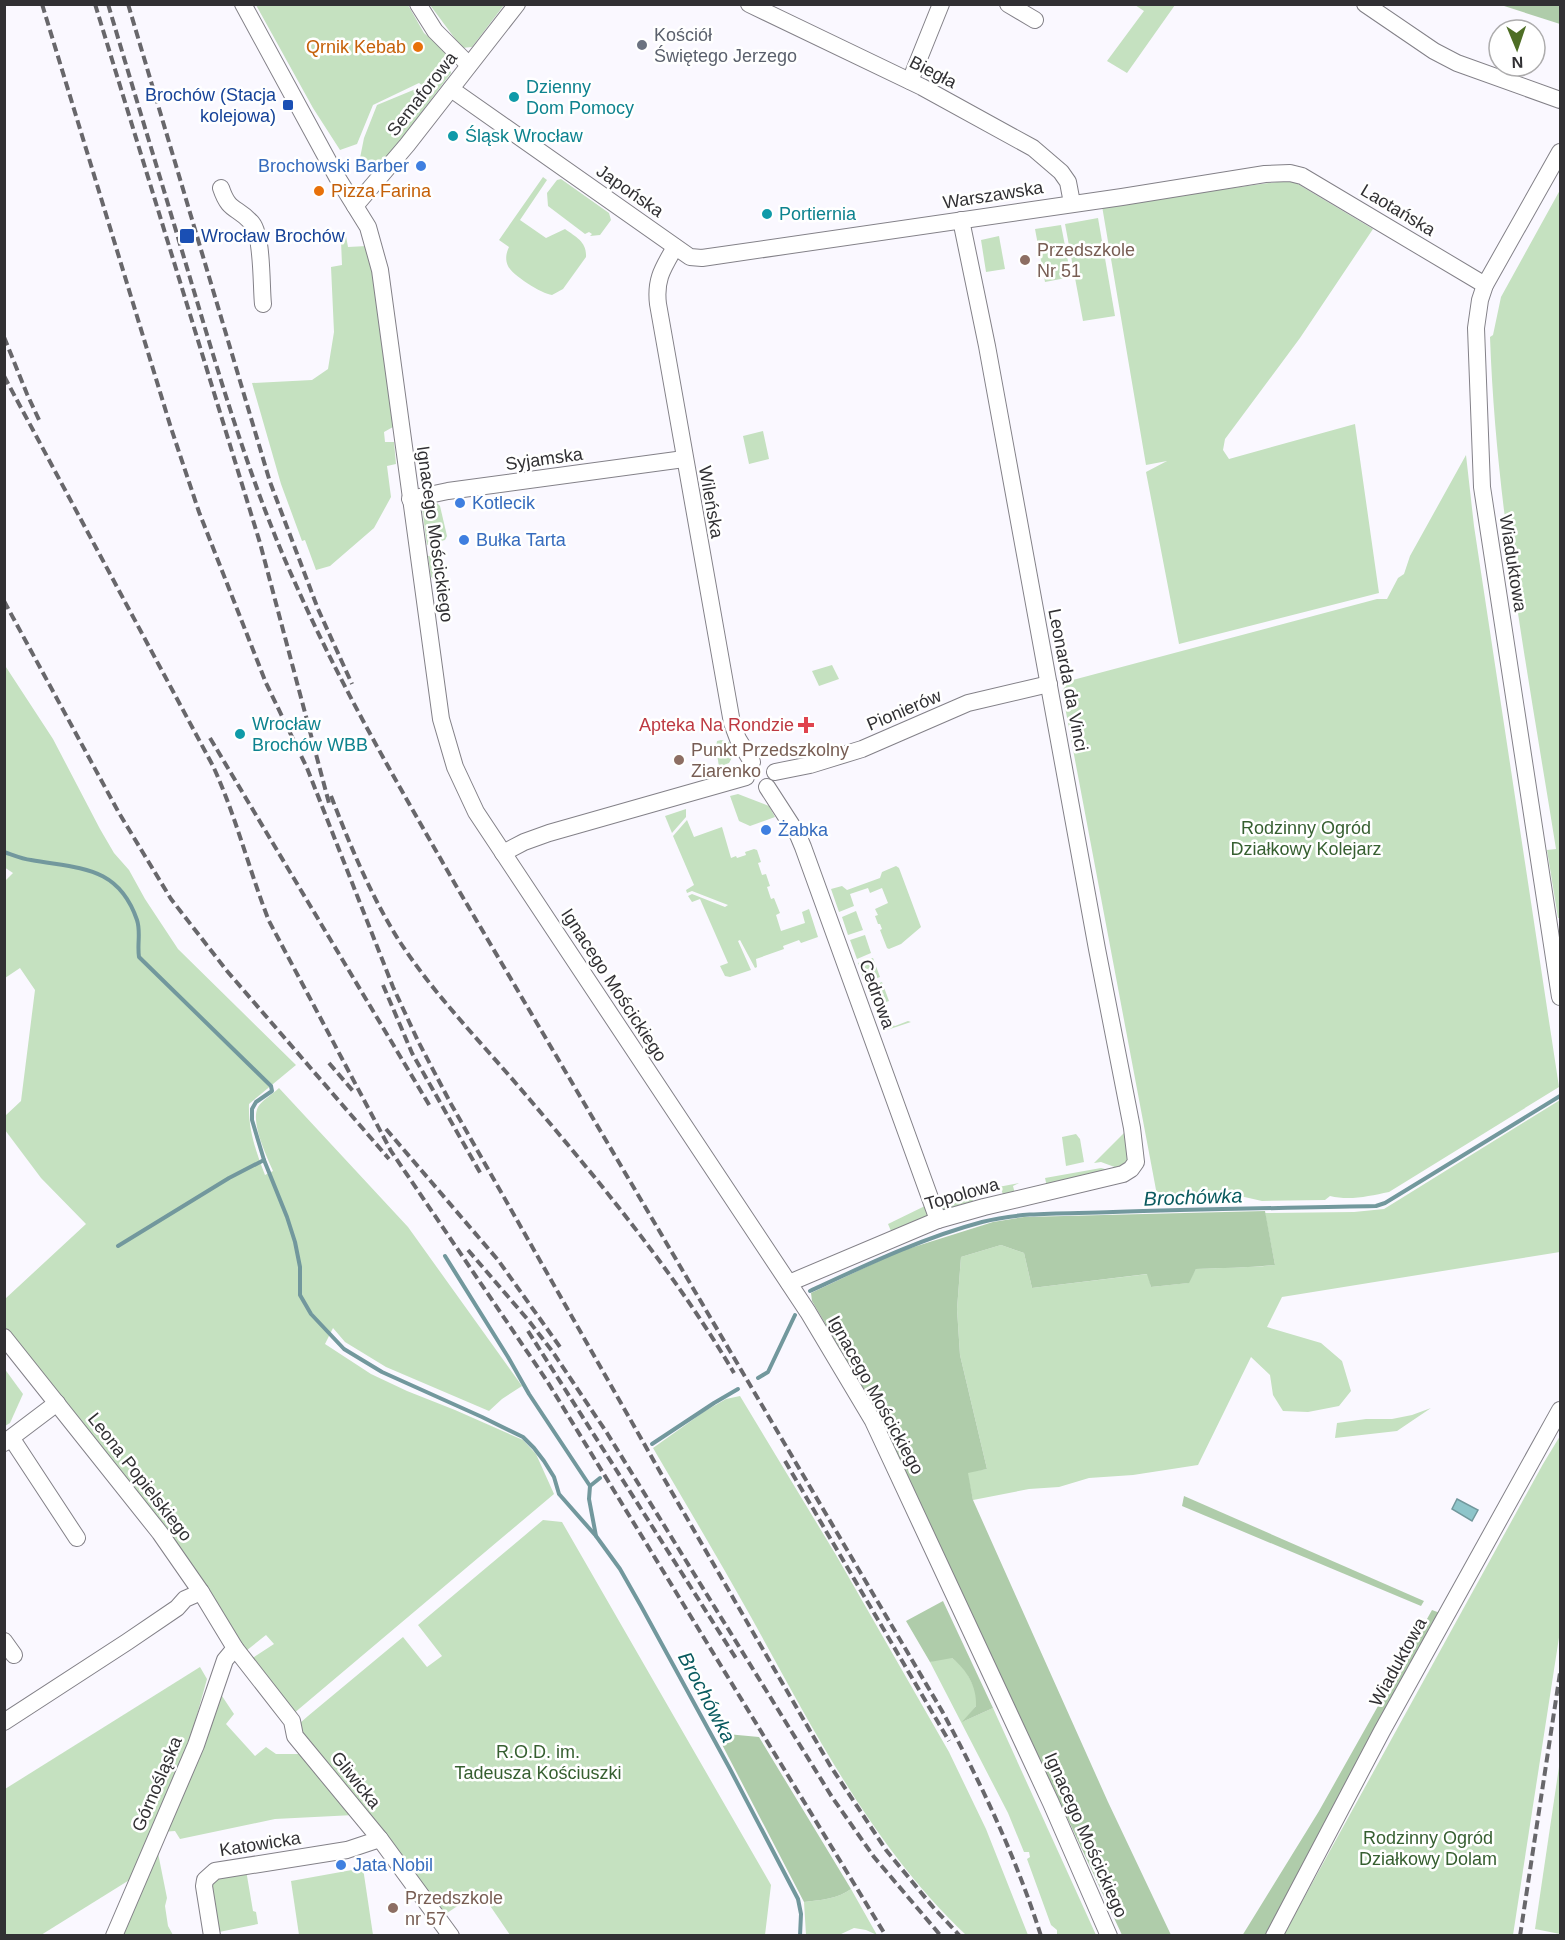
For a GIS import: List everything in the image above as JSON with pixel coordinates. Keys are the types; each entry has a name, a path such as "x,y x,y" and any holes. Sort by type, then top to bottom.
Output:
{"street":[{"name":"Ignacego Mościckiego","path":"243,4 337,177 372,236 380,270 441,719 454,767 476,812 789,1283 834,1353 873,1421 1051,1803 1109,1935"},
{"path":"418,4 435,31 469,65"},
{"name":"Semaforowa","path":"355,206 407,145 517,4"},
{"name":"Biegła","path":"750,4 910,81 1033,148 1061,172 1068,182 1072,203"},
{"path":"910,81 941,4"},
{"path":"1008,4 1035,20"},
{"path":"1365,4 1434,51 1457,63 1560,100"},
{"path":"1390,4 1396,25"},
{"name":"Japońska","path":"451,89 675,247 690,257 702,258"},
{"name":"Wiaduktowa","path":"1560,152 1485,285 1480,300 1476,328 1482,487 1560,997"},
{"name":"Warszawska","path":"702,258 1290,172"},
{"name":"Laotańska","path":"1290,172 1302,176 1485,285"},
{"path":"221,188 227,204 252,222 258,234 263,304"},
{"name":"Leonarda da Vinci","path":"961,220 987,346 1135,1148"},
{"name":"Wileńska","path":"675,247 658,278 656,291 732,723 749,770"},
{"name":"Syjamska","path":"410,499 448,491 684,459"},
{"name":"Pionierów","path":"771,779 862,749 968,704 1049,684"},
{"path":"503,853 549,832 749,770 758,760 768,762 771,779 756,788 749,784 749,770"},
{"name":"Cedrowa","path":"771,779 805,853 938,1220"},
{"name":"Topolowa","path":"789,1283 938,1220 1123,1174 1135,1165 1135,1148"},
{"name":"Leona Popielskiego","path":"4,1337 160,1533 201,1592 235,1648"},
{"path":"57,1403 8,1441 77,1538"},
{"name":"Wiaduktowa","path":"1274,1935 1382,1731 1560,1410"},
{"path":"4,1722 128,1642 177,1608 185,1599 201,1592"},
{"name":"Gliwicka","path":"235,1648 292,1721 295,1736 380,1839 451,1935"},
{"name":"Górnośląska","path":"114,1935 196,1744 225,1660 235,1648"},
{"name":"Katowicka","path":"212,1935 204,1886 205,1880 215,1871 347,1850 380,1839"}],"green space":[{"path":"256,5 408,5 424,33 454,59 450,65 451,73 385,161 375,165 359,163 364,138 377,105 423,86 419,83 373,105 357,144 340,150 313,108"},
{"path":"430,5 504,5 472,47 462,48"},
{"path":"1135,5 1175,5 1127,73 1107,61 1144,11"},
{"path":"1501,5 1560,5 1560,24"},
{"path":"543,177 547,180 520,220 546,238 565,229 580,240 586,252 586,257 563,289 552,295 541,291 511,270 506,259 509,247 499,240"},
{"path":"561,179 609,213 611,220 600,235 590,236 592,234 589,232 585,234 548,206 547,193 557,180"},
{"path":"1291,180 1373,229 1300,338 1225,439 1223,450 1229,459 1355,424 1379,593 1179,644 1146,472 1167,461 1146,465 1102,206"},
{"path":"1560,190 1560,918 1558,918 1547,850 1556,849 1506,530 1493,401 1490,337 1493,335 1501,297"},
{"path":"1098,218 1115,316 1083,321 1065,224"},
{"path":"1061,225 1071,277 1045,282 1035,229"},
{"path":"346,236 348,247 367,246 369,248 393,427 384,432 385,442 394,442 396,464 387,466 391,497 374,528 330,566 316,570 305,540 302,541 281,484 252,383 312,380 328,369 334,332 331,267 342,265 341,237"},
{"path":"999,236 1005,269 986,272 981,240"},
{"path":"763,431 769,459 749,464 743,436"},
{"name":"Rodzinny Ogród Działkowy Kolejarz","path":"1466,455 1474,526 1559,1087 1389,1192 1352,1198 1330,1196 1325,1200 1262,1201 1240,1196 1157,1195 1062,691 1069,681 1377,599 1387,599 1398,578 1404,574 1410,556"},
{"path":"436,502 440,506 447,536 445,540 427,545 422,508 423,505"},
{"path":"437,555 441,584 431,577 428,556"},
{"path":"4,664 53,739 114,853 129,870 178,949 296,1065 249,1104 251,1131 265,1175 273,1171 260,1139 256,1113 260,1104 279,1088 408,1227 522,1386 489,1411 386,1367 345,1342 333,1328 325,1344 371,1374 523,1440 536,1454 554,1494 293,1714 251,1659 274,1644 266,1635 246,1651 5,1330 5,1299 86,1224 41,1178 5,1130 5,1116 21,1101 35,990 20,968 5,978 5,881 13,873 4,867"},
{"path":"832,665 839,679 819,686 812,671"},
{"path":"717,741 729,742 734,754 729,763 719,767 716,747"},
{"path":"738,794 769,806 775,817 750,826 739,821 730,796"},
{"path":"686,809 686,817 672,833 665,816"},
{"path":"687,820 694,837 722,827 731,858 746,855 745,852 754,849 757,850 762,875 766,874 771,899 774,898 780,913 776,915 781,931 805,923 802,912 809,909 818,937 801,943 799,940 783,946 784,949 756,959 757,967 755,968 740,940 738,941 751,970 730,977 725,976 720,966 728,963 700,899 692,902 688,896 692,894 725,907 728,905 692,891 687,893 686,890 694,885 673,836"},
{"path":"896,866 899,868 921,927 901,944 889,949 875,916 878,915 875,909 888,903 882,888 870,893 868,888 850,894 854,906 839,912 831,889 842,886 847,890 880,878 882,872"},
{"path":"856,911 863,930 848,935 842,917"},
{"path":"865,935 871,953 857,959 850,940"},
{"path":"873,958 880,977 865,983 858,963"},
{"path":"882,982 889,1001 874,1006 867,987"},
{"path":"887,1006 885,1011 890,1024 895,1026 911,1022 884,1031 876,1011"},
{"path":"1560,1100 1560,1252 1282,1297 1267,1327 1321,1343 1342,1361 1351,1391 1339,1406 1308,1412 1283,1411 1273,1395 1270,1375 1251,1357 1198,1465 1133,1475 1089,1478 1059,1487 1029,1489 973,1500 967,1472 987,1469 960,1355 957,1309 961,1257 1001,1245 1024,1253 1032,1288 1148,1274 1151,1287 1188,1283 1196,1269 1275,1265 1265,1213 1354,1212 1384,1209"},
{"path":"1128,1129 1131,1156 1120,1169 1101,1162 1094,1163"},
{"path":"1076,1134 1080,1139 1084,1162 1066,1166 1062,1137"},
{"path":"1101,1168 1113,1171 1047,1187 1045,1178"},
{"path":"1019,1183 1013,1186 1015,1194 1004,1197 1001,1189 972,1196 973,1202 944,1210 937,1201 956,1195"},
{"path":"929,1204 927,1216 891,1231 888,1224"},
{"path":"1265,1211 1275,1265 1196,1269 1189,1283 1151,1287 1147,1274 1032,1288 1024,1253 1001,1245 961,1257 957,1309 960,1355 987,1469 968,1473 973,1500 1108,1802 1171,1935 1122,1935 880,1417 812,1301 811,1293 898,1252 993,1222 1024,1217"},
{"path":"4,1368 23,1394 10,1423 5,1426"},
{"path":"740,1396 836,1555 949,1752 986,1829 1028,1935 966,1935 901,1864 846,1785 653,1448 705,1411 726,1399"},
{"path":"1431,1408 1397,1431 1335,1438 1337,1423 1366,1419 1392,1419"},
{"name":"Rodzinny Ogród Działkowy Dolam","path":"1560,1436 1560,1631 1513,1935 1283,1936 1543,1464"},
{"path":"1184,1496 1424,1601 1421,1606 1182,1506"},
{"name":"R.O.D. im. Tadeusza Kościuszki","path":"543,1520 562,1522 771,1885 765,1935 510,1935 480,1891 444,1915 408,1863 299,1731 300,1723 403,1637 427,1667 442,1656 418,1625"},
{"path":"943,1601 993,1708 962,1722 976,1706 975,1692 970,1679 952,1658 930,1662 906,1621"},
{"path":"1432,1610 1440,1613 1268,1935 1242,1936 1319,1811"},
{"path":"941,1658 952,1658 964,1667 977,1693 976,1706 964,1721 993,1708 1096,1935 1057,1935 1057,1930 1051,1925 1027,1859 1030,1857 1029,1852 1024,1852 1008,1813 930,1662"},
{"path":"200,1667 207,1679 185,1758 131,1879 41,1935 5,1936 5,1789"},
{"path":"220,1693 234,1714 226,1724 255,1756 266,1747 276,1754 303,1754 354,1815 275,1819 180,1839 175,1831 161,1832"},
{"path":"716,1733 759,1737 851,1889 835,1897 804,1902"},
{"path":"1560,1760 1560,1934 1535,1929"},
{"path":"158,1853 167,1898 165,1906 168,1926 173,1935 120,1936"},
{"path":"363,1868 373,1935 299,1935 291,1881"},
{"path":"246,1870 253,1911 256,1912 258,1924 219,1932 212,1887 213,1879"},
{"path":"851,1889 877,1935 854,1928 839,1935 806,1935 804,1902 835,1897"}],"water":[{"path":"1457,1499 1478,1510 1472,1521 1452,1509"}],"waterway":[{"path":"4,852 24,859 81,868 108,879 129,902 137,920 139,957 271,1086 272,1091 256,1102 252,1109 252,1120 264,1160 295,1242 300,1267 300,1295 311,1314 344,1349 382,1372 523,1437 544,1461 554,1477 559,1494 596,1536"},
{"name":"Brochówka","path":"810,1291 916,1244 960,1228 998,1218 1047,1214 1376,1206 1385,1203 1560,1096"},
{"path":"118,1246 229,1178 264,1160"},
{"path":"445,1256 529,1394 590,1486"},
{"name":"Brochówka","path":"758,1378 768,1372 795,1315"},
{"name":"Brochówka","path":"652,1444 738,1389"},
{"name":"Brochówka","path":"600,1478 590,1486 589,1499 596,1536 620,1569 641,1606 798,1899 801,1914 800,1936"}],"railway":[{"path":"42,4 171,428 199,512 266,683 307,768 393,987 418,1041 451,1104 659,1470 831,1767 886,1850 960,1936"},
{"path":"95,4 260,543 330,807"},
{"path":"108,4 204,326 240,438 280,549 332,662 455,884 942,1711 997,1821 1041,1936"},
{"path":"128,4 270,482 318,609 352,684"},
{"path":"4,337 40,422"},
{"path":"4,376 213,766 229,804 269,921 391,1151 547,1381 886,1936"},
{"path":"4,601 119,813 171,899 227,971 389,1159"},
{"path":"210,738 431,1108"},
{"path":"331,796 370,887 388,922 412,960 636,1229 687,1300 734,1373"},
{"path":"383,985 412,1053 482,1176"},
{"path":"329,1063 353,1091"},
{"path":"386,1129 498,1260 560,1347"},
{"path":"468,1250 552,1351 607,1433 832,1797 874,1857 941,1936"},
{"path":"528,1331 737,1660"},
{"path":"785,1461 949,1741"},
{"path":"1520,1936 1560,1673"}],"place":[{"name":"Kościół Świętego Jerzego","path":"642,45"},
{"name":"Qrnik Kebab","path":"418,47"},
{"name":"Dzienny Dom Pomocy","path":"514,97"},
{"name":"Brochów (Stacja kolejowa)","path":"288,105"},
{"name":"Śląsk Wrocław","path":"453,136"},
{"name":"Brochowski Barber","path":"421,166"},
{"name":"Pizza Farina","path":"319,191"},
{"name":"Portiernia","path":"767,214"},
{"name":"Wrocław Brochów","path":"187,236"},
{"name":"Przedszkole Nr 51","path":"1025,260"},
{"name":"Kotlecik","path":"460,503"},
{"name":"Bułka Tarta","path":"464,540"},
{"name":"Apteka Na Rondzie","path":"806,725"},
{"name":"Wrocław Brochów WBB","path":"240,734"},
{"name":"Punkt Przedszkolny Ziarenko","path":"679,760"},
{"name":"Żabka","path":"766,830"},
{"name":"Jata Nobil","path":"341,1865"},
{"name":"Przedszkole nr 57","path":"393,1908"}]}
